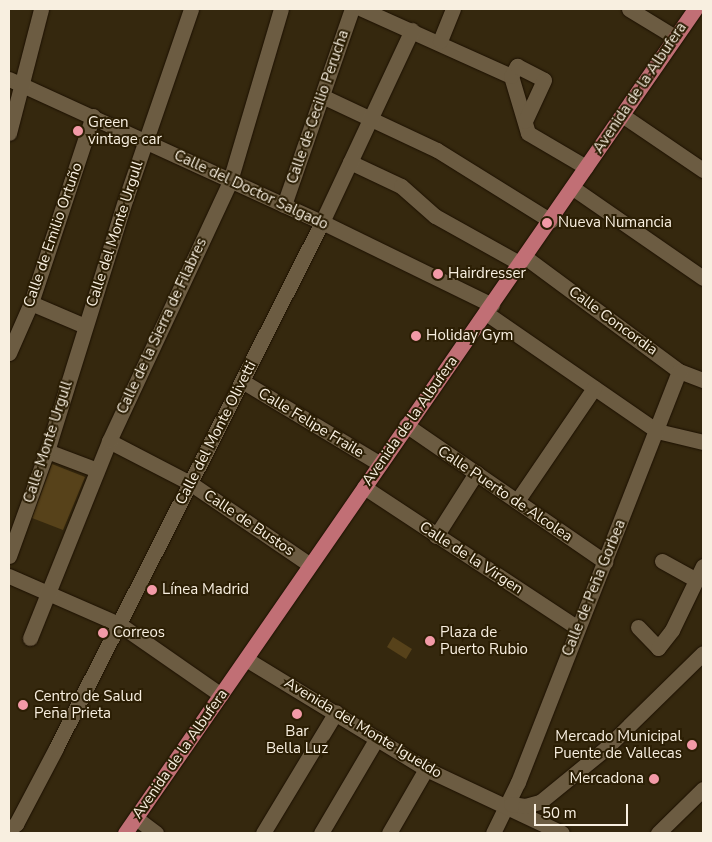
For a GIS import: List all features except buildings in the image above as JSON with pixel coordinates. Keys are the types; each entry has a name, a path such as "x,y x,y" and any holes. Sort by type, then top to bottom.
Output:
{"main road":[{"name":"Avenida de la Albufera","path":"125,833 406,426 551,221 695,9"}],"street":[{"path":"9,133 14,82 41,9"},
{"name":"Calle del Monte Urgull","path":"85,326 191,9"},
{"name":"Calle de la Sierra de Filabres","path":"30,638 109,440 230,181 281,9"},
{"name":"Calle de Cecilio Perucha","path":"284,205 352,9"},
{"path":"362,9 440,41 511,76 528,133 586,167"},
{"path":"440,41 453,9"},
{"path":"629,9 675,37"},
{"name":"Calle del Monte Olivetti","path":"9,830 16,824 242,381 322,222 412,30"},
{"path":"511,76 517,66 544,80 525,122"},
{"name":"Calle del Doctor Salgado","path":"14,82 93,116 322,222 489,309 594,388 657,431"},
{"path":"322,96 437,150 551,221"},
{"path":"622,115 703,170"},
{"name":"Calle de Emilio Ortuño","path":"9,353 31,303 93,116"},
{"name":"Calle Concordia","path":"350,162 401,186 435,216 523,261 679,370 703,380"},
{"path":"573,188 703,278"},
{"path":"31,303 85,326"},
{"name":"Calle Monte Urgull","path":"9,556 47,451 85,326"},
{"name":"Calle de Peña Gorbea","path":"493,833 505,804 514,790 657,431 679,370"},
{"name":"Calle Felipe Fraile","path":"242,381 380,464"},
{"path":"518,501 594,388"},
{"name":"Calle Puerto de Alcolea","path":"406,426 518,501 604,562"},
{"path":"657,431 703,442"},
{"name":"Calle de Bustos","path":"109,440 190,483 310,565"},
{"path":"47,451 97,470"},
{"path":"436,536 476,473"},
{"name":"Calle de la Virgen","path":"364,487 578,628"},
{"path":"662,561 696,580"},
{"path":"638,627 658,648 672,630 703,566"},
{"path":"9,576 48,591 119,624 221,695"},
{"path":"505,804 524,806 540,802 605,748 703,653"},
{"name":"Avenida del Monte Igueldo","path":"246,658 426,769 505,804 562,833"},
{"path":"262,833 336,712"},
{"path":"320,833 376,738"},
{"path":"389,833 426,769"},
{"path":"658,833 703,789"},
{"path":"136,818 156,833"}],"shaded area":[{"path":"52,464 85,477 63,530 32,518"},
{"path":"393,637 412,649 406,659 387,647"}],"place":[{"name":"Green vintage car","path":"78,131"},
{"name":"Nueva Numancia","path":"547,223"},
{"name":"Hairdresser","path":"438,274"},
{"name":"Holiday Gym","path":"416,336"},
{"name":"Línea Madrid","path":"152,590"},
{"name":"Correos","path":"103,633"},
{"name":"Plaza de Puerto Rubio","path":"430,641"},
{"name":"Centro de Salud Peña Prieta","path":"23,705"},
{"name":"Bar Bella Luz","path":"297,714"},
{"name":"Mercado Municipal Puente de Vallecas","path":"692,745"},
{"name":"Mercadona","path":"654,779"}]}
